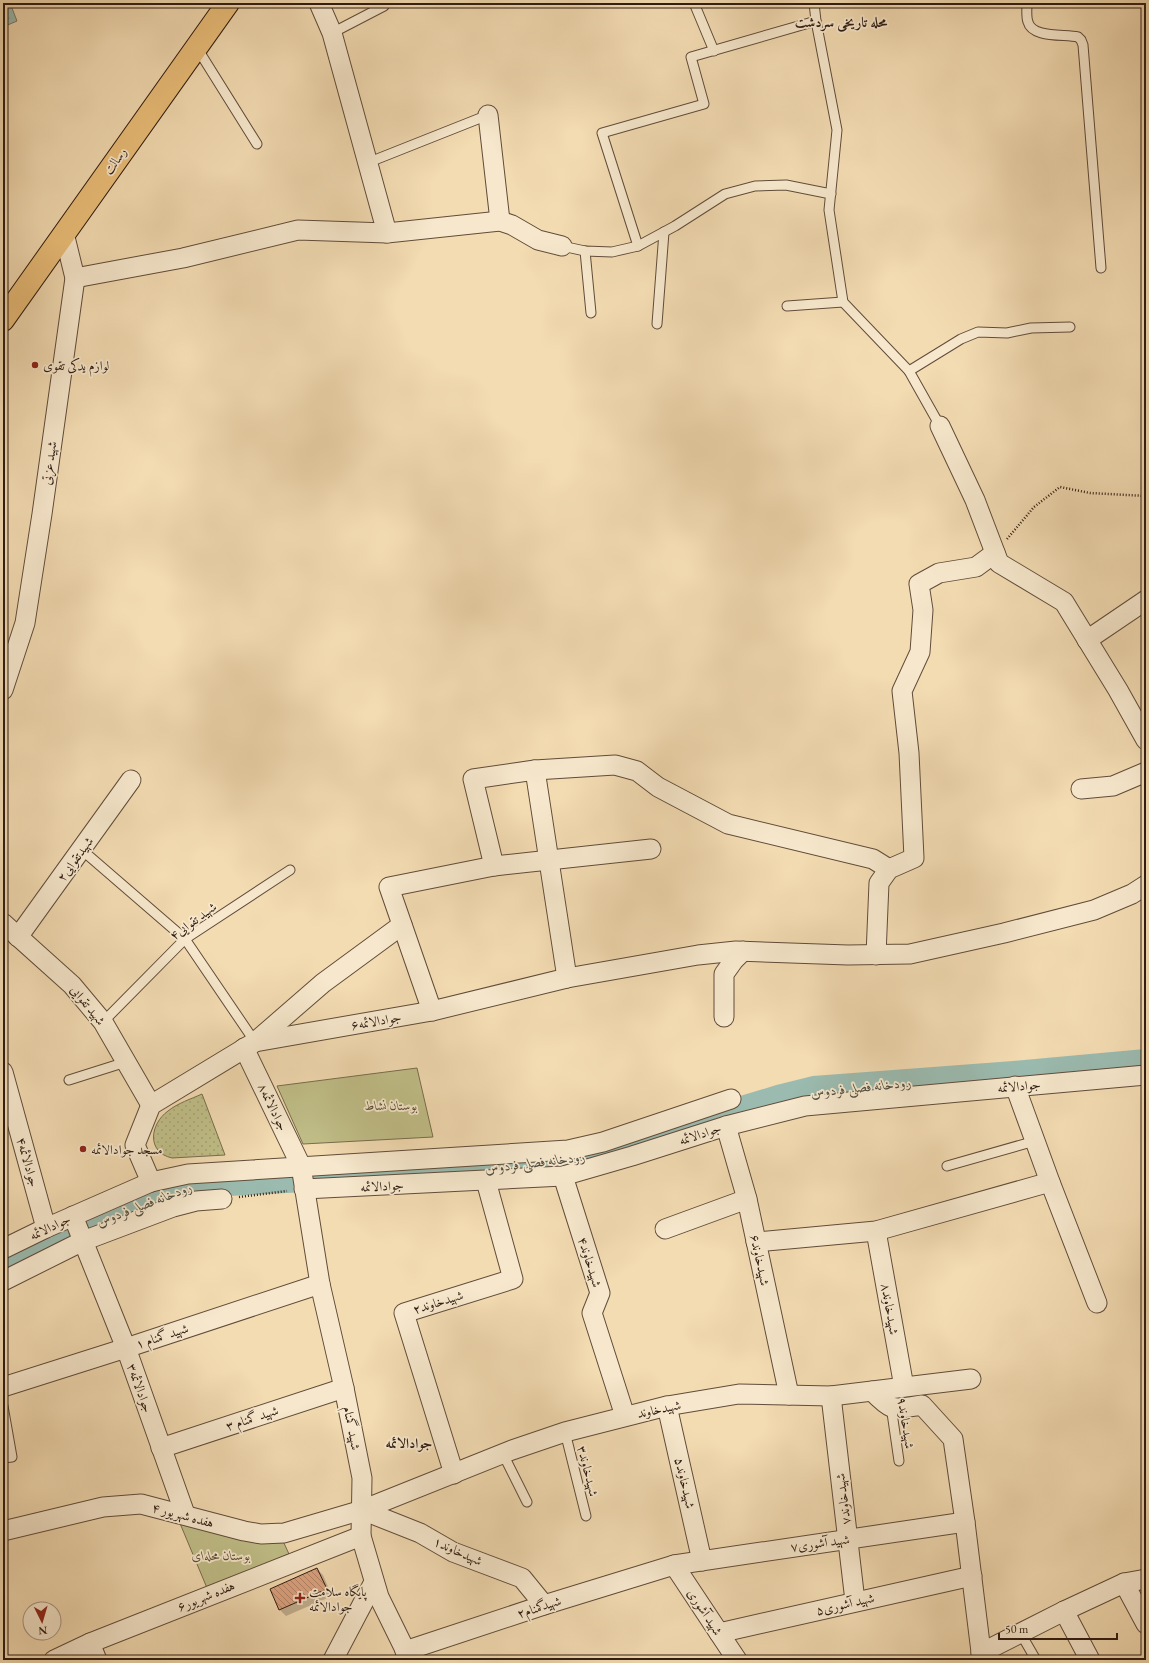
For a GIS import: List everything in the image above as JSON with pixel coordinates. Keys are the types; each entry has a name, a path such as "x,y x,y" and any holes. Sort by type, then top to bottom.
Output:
{"main road":[{"name":"رسالت","path":"3,320 228,3"}],"street":[{"path":"319,3 332,33 387,234"},
{"path":"488,115 500,221"},
{"path":"75,278 183,258 298,230 387,234 500,221 512,225 538,240 562,246"},
{"name":"شهید عزتی","path":"3,690 25,623 75,278 64,233"},
{"path":"940,426 974,500 999,563 1064,602 1146,740"},
{"path":"876,955 879,883 888,869 914,858 909,753 902,691 920,652 923,610 919,584 939,573 976,567 995,553"},
{"path":"1087,640 1146,600"},
{"path":"494,866 473,779 535,770 614,765 637,771 658,787 728,824 873,859 888,869"},
{"path":"535,770 548,860 568,978"},
{"path":"1081,790 1113,786 1146,772"},
{"name":"شهیدتقوایی۲","path":"18,937 132,780"},
{"path":"432,1011 389,887 494,866 651,849"},
{"name":"جوادالائمه۶","path":"151,1105 250,1045 432,1011 568,978 698,955 743,951 848,955 910,954 1004,933 1094,910 1132,894 1146,884"},
{"name":"شهید تقوایی","path":"3,923 72,985 103,1022 151,1105"},
{"path":"250,1045 322,984 402,925"},
{"path":"724,1017 724,974 734,960 743,951"},
{"name":"جوادالائمه۸","path":"250,1045 301,1166 304,1189"},
{"name":"جوادالائمه۴","path":"3,1072 46,1228"},
{"name":"جوادالائمه","path":"304,1189 563,1176 726,1126 805,1106 1146,1075"},
{"path":"1015,1086 1097,1303"},
{"name":"جوادالائمه","path":"3,1249 46,1228 151,1182 188,1174 568,1150 609,1140 732,1099"},
{"path":"151,1105 135,1144 151,1182"},
{"name":"شهیدخاوند۶","path":"726,1126 747,1199 790,1395"},
{"name":"شهیدخاوند۴","path":"563,1176 600,1293 592,1313 625,1416"},
{"name":"شهیدخاوند۲","path":"454,1474 404,1313 513,1279 486,1181"},
{"path":"756,1242 876,1231 1050,1182"},
{"name":"شهید گمنام","path":"304,1189 320,1284 344,1388 362,1478 361,1536 376,1589 408,1656"},
{"name":"جوادالائمه","path":"3,1281 83,1241 173,1207 196,1201 222,1198"},
{"path":"665,1229 747,1199"},
{"name":"جوادالائمه۳","path":"73,1216 126,1348 185,1514"},
{"name":"شهیدخاوند۸","path":"876,1231 888,1389"},
{"name":"شهید گمنام ۱","path":"3,1387 320,1284"},
{"name":"شهیدخاوند","path":"362,1510 503,1454 565,1432 667,1406 739,1394 831,1396 971,1379"},
{"name":"شهید گمنام ۳","path":"161,1448 344,1388"},
{"path":"888,1389 884,1403 891,1408 922,1405 953,1439 982,1657 1064,1611 1124,1583 1146,1579"},
{"name":"شهیدخاوند۷","path":"831,1396 855,1601"},
{"name":"شهیدخاوند۵","path":"667,1406 702,1560"},
{"name":"هفده شهریور ۴","path":"3,1531 103,1506 141,1504 185,1514 244,1532 284,1534 362,1510"},
{"name":"شهیدخاوند۱","path":"362,1510 420,1533 452,1552 522,1578 544,1604"},
{"name":"شهید آشوری۷","path":"674,1565 965,1522"},
{"name":"هفده شهریور۶","path":"54,1660 90,1643 361,1536"},
{"name":"شهیدگمنام۲","path":"408,1656 544,1604 674,1565"},
{"name":"شهید آشوری","path":"674,1565 737,1660"},
{"name":"شهید آشوری۵","path":"719,1633 855,1601 972,1576"},
{"path":"1124,1583 1146,1624"},
{"path":"333,1660 376,1589"},
{"path":"344,1660 376,1589"},
{"path":"1064,1611 1090,1660"},
{"path":"90,1643 97,1660"}],"lane":[{"path":"694,3 714,50"},
{"path":"814,3 816,21 837,130 829,210 843,302 909,371 940,426"},
{"path":"1027,3 1028,22 1030,28 1039,33 1078,37 1083,45 1101,268"},
{"path":"332,33 384,6"},
{"path":"638,246 602,133 704,104 691,57 816,21"},
{"path":"196,47 257,144"},
{"path":"367,163 488,115"},
{"path":"562,246 585,252 612,252 638,246 664,232 725,194 755,186 786,185 831,194"},
{"path":"657,324 664,232"},
{"path":"585,252 591,312"},
{"path":"787,306 843,302"},
{"path":"909,371 961,339 978,332 1007,333 1031,328 1070,327"},
{"path":"82,850 185,939 250,1045"},
{"name":"شهید تقوایی۴","path":"103,1022 185,939 290,870"},
{"path":"69,1080 126,1062"},
{"path":"947,1166 1035,1141"},
{"path":"3,1406 12,1457 3,1458"},
{"name":"شهیدخاوند۹","path":"891,1408 899,1461"},
{"name":"شهیدخاوند۳","path":"565,1432 586,1516"},
{"path":"503,1454 527,1502"},
{"path":"1021,1634 1036,1660"}],"path":[{"path":"995,553 1034,507 1060,487 1090,493 1146,496"},
{"path":"222,1198 304,1189"}],"green space":[{"name":"بوستان نشاط","path":"417,1068 433,1137 303,1144 277,1086"},
{"path":"202,1094 225,1155 172,1158 164,1155 158,1150 155,1144 154,1130 157,1123 172,1108"},
{"name":"بوستان محله‌ای","path":"179,1521 283,1541 289,1554 207,1588"}],"water":[{"path":"3,3 10,3 17,21 3,27"}],"building":[{"path":"317,1568 327,1589 279,1610 270,1589"}],"waterway":[{"name":"رودخانه فصلی فردوس","path":"3,1267 119,1211 191,1184 490,1168 580,1159 782,1098 814,1090 1014,1075 1146,1063"}],"place":[{"name":"لوازم یدکی تقوی","path":"35,365"},
{"name":"مسجد جوادالائمه","path":"83,1149"},
{"name":"پایگاه سلامت جوادالائمه","path":"300,1598"}],"district":[{"name":"محله تاریخی سردشت","path":"841,22"},
{"name":"جوادالائمه","path":"409,1443"}]}
